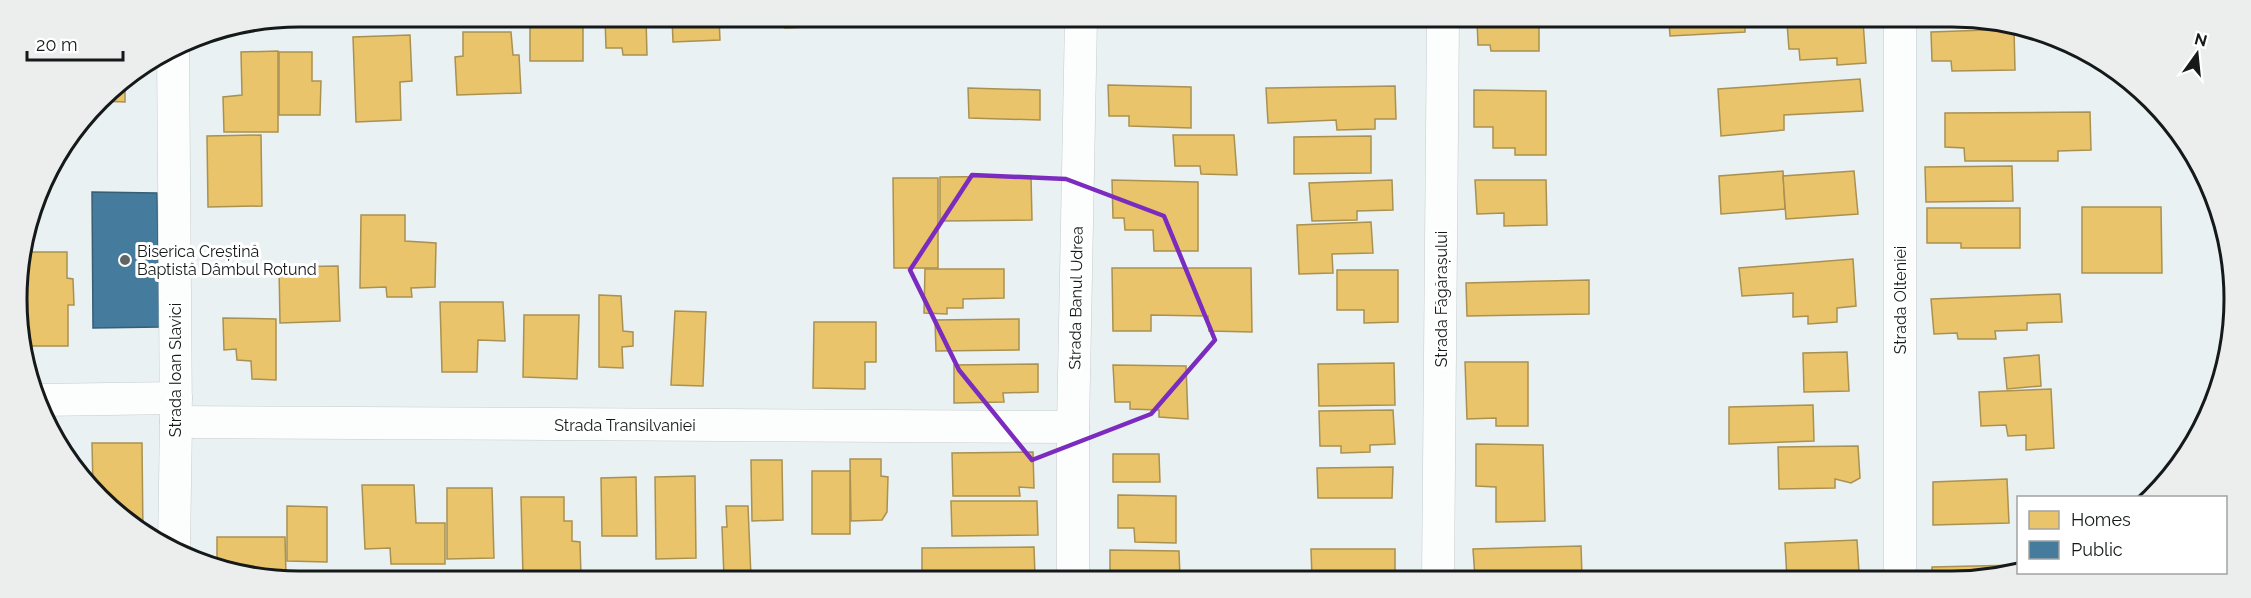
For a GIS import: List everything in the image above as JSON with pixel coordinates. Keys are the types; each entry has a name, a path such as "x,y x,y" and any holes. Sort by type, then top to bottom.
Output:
{"street":[{"name":"Strada Banul Udrea","path":"1073,571 1073,427 1081,27"},
{"name":"Strada Făgărașului","path":"1438,571 1443,27"},
{"name":"Strada Olteniei","path":"1900,27 1900,571"},
{"name":"Strada Ioan Slavici","path":"172,58 176,410 174,541"},
{"name":"Strada Transilvaniei","path":"47,401 176,410 1073,427"}],"highlighted area":[{"path":"972,175 1066,179 1164,216 1215,340 1151,414 1032,460 959,370 910,270"}],"building: Homes":[{"path":"530,27 583,27 583,61 530,61"},
{"path":"605,27 646,27 647,55 623,55 622,48 606,48"},
{"path":"672,27 719,27 720,40 673,42"},
{"path":"1477,27 1539,27 1539,51 1491,51 1490,45 1478,45"},
{"path":"1669,27 1745,27 1745,32 1670,36"},
{"path":"1787,27 1863,27 1866,63 1837,65 1837,58 1800,60 1799,49 1789,49"},
{"path":"1992,30 2014,34 2015,70 1952,71 1951,61 1932,61 1931,32"},
{"path":"463,32 511,32 513,55 519,55 521,93 457,95 455,57 463,56"},
{"path":"410,35 412,81 400,82 401,120 356,122 353,37"},
{"path":"278,51 278,132 224,132 223,97 242,95 241,52"},
{"path":"279,52 312,52 312,81 321,81 320,115 279,115"},
{"path":"1860,79 1863,111 1784,115 1784,130 1721,136 1718,89"},
{"path":"1108,85 1191,87 1191,128 1129,126 1129,116 1109,116"},
{"path":"1395,86 1396,119 1375,119 1375,129 1337,130 1336,120 1268,123 1266,88"},
{"path":"968,88 1040,90 1040,120 969,118"},
{"path":"125,90 125,102 113,101"},
{"path":"1474,90 1546,91 1546,155 1515,155 1515,148 1493,148 1493,127 1474,127"},
{"path":"2090,112 2091,150 2058,151 2058,161 1965,161 1964,148 1945,147 1945,113"},
{"path":"261,135 262,206 208,207 207,136"},
{"path":"1173,135 1234,135 1237,175 1201,174 1200,166 1175,166"},
{"path":"1371,136 1371,173 1294,174 1294,137"},
{"path":"2012,166 2013,201 1926,202 1925,167"},
{"path":"1783,171 1785,209 1721,214 1719,176"},
{"path":"1854,171 1858,214 1786,219 1783,176"},
{"path":"1031,176 1032,220 940,221 940,177"},
{"path":"893,178 938,178 938,268 894,268"},
{"path":"1112,180 1198,182 1198,251 1154,251 1153,230 1125,230 1124,218 1113,218"},
{"path":"1392,180 1393,210 1357,211 1357,220 1312,221 1309,183"},
{"path":"1475,180 1546,180 1547,225 1504,226 1504,213 1477,214"},
{"path":"2082,207 2161,207 2162,273 2082,273"},
{"path":"1927,208 2020,208 2020,248 1961,248 1961,243 1927,243"},
{"path":"361,215 405,215 405,241 436,243 435,287 411,288 412,297 387,297 386,287 360,288"},
{"path":"1371,222 1373,253 1332,254 1333,273 1299,274 1297,225"},
{"path":"31,252 67,252 67,278 73,279 74,305 68,305 68,346 31,346 27,299"},
{"path":"1853,259 1856,306 1837,308 1837,322 1808,324 1808,316 1793,317 1793,293 1742,296 1739,268"},
{"path":"338,266 340,321 280,323 279,267"},
{"path":"1112,268 1251,268 1252,332 1209,331 1208,316 1151,315 1151,331 1113,331"},
{"path":"925,269 1004,269 1004,298 963,299 963,308 947,308 947,314 924,313"},
{"path":"1337,270 1398,270 1398,322 1364,323 1364,310 1337,310"},
{"path":"1589,280 1589,314 1467,316 1466,283"},
{"path":"2060,294 2062,322 2027,323 2027,330 1995,331 1996,339 1958,339 1957,333 1934,334 1931,299"},
{"path":"599,295 621,296 623,331 633,332 633,346 622,347 623,368 599,367"},
{"path":"440,302 503,302 505,341 478,340 477,372 442,372"},
{"path":"675,311 706,312 703,386 671,385"},
{"path":"524,315 579,315 577,379 523,377"},
{"path":"223,318 276,319 276,380 252,379 251,361 237,360 236,349 224,350"},
{"path":"1019,319 1019,350 936,351 935,320"},
{"path":"814,322 876,322 876,362 865,362 865,389 813,388"},
{"path":"1847,352 1849,391 1804,392 1803,353"},
{"path":"2039,355 2041,386 2007,389 2004,358"},
{"path":"1465,362 1528,362 1528,426 1496,426 1496,418 1467,419"},
{"path":"1394,363 1395,405 1319,406 1318,364"},
{"path":"1038,364 1038,392 1003,393 1004,402 954,403 954,365"},
{"path":"1113,365 1186,366 1188,419 1159,417 1159,410 1130,409 1130,402 1115,402"},
{"path":"2051,389 2054,448 2026,450 2026,435 2008,436 2006,425 1981,426 1979,392"},
{"path":"1813,405 1814,441 1729,444 1729,407"},
{"path":"1393,410 1395,444 1370,445 1370,452 1341,453 1341,446 1320,446 1319,411"},
{"path":"92,443 142,443 143,522 120,504 93,477"},
{"path":"1476,444 1543,445 1545,521 1496,522 1496,487 1476,486"},
{"path":"1858,446 1860,478 1851,483 1835,479 1835,488 1779,489 1778,447"},
{"path":"1033,452 1034,488 1019,487 1020,496 953,496 952,453"},
{"path":"1113,454 1159,454 1160,482 1113,482"},
{"path":"850,459 881,459 881,476 888,477 887,512 882,520 851,521"},
{"path":"751,460 782,460 783,520 752,521"},
{"path":"1393,467 1392,498 1318,498 1317,468"},
{"path":"812,471 850,471 850,534 812,534"},
{"path":"695,476 696,558 656,559 655,477"},
{"path":"636,477 637,536 602,536 601,478"},
{"path":"2007,479 2009,523 1933,525 1933,482"},
{"path":"362,485 414,485 416,523 445,523 445,564 391,564 390,548 365,549"},
{"path":"447,488 492,488 494,558 447,559"},
{"path":"1118,495 1176,496 1176,543 1135,542 1134,528 1118,528"},
{"path":"521,497 564,497 564,521 572,521 572,541 580,542 581,571 523,571"},
{"path":"951,501 1037,501 1038,535 952,536"},
{"path":"287,506 327,507 327,562 287,561"},
{"path":"726,506 748,506 751,571 724,571 722,527 727,527"},
{"path":"217,537 285,537 286,570 263,569 217,558"},
{"path":"1857,540 1859,571 1787,571 1785,543"},
{"path":"1581,546 1582,571 1475,571 1473,549"},
{"path":"1034,547 1035,571 922,571 922,548"},
{"path":"1311,549 1395,549 1395,571 1312,571"},
{"path":"1110,550 1179,551 1180,571 1110,571"},
{"path":"2008,565 1952,571 1932,571 1932,567"}],"building: Public":[{"name":"Biserica Creștină Baptistă Dâmbul Rotund","path":"92,192 157,193 160,327 93,328"}],"place":[{"name":"Biserica Creștină Baptistă Dâmbul Rotund","path":"125,260"}]}
